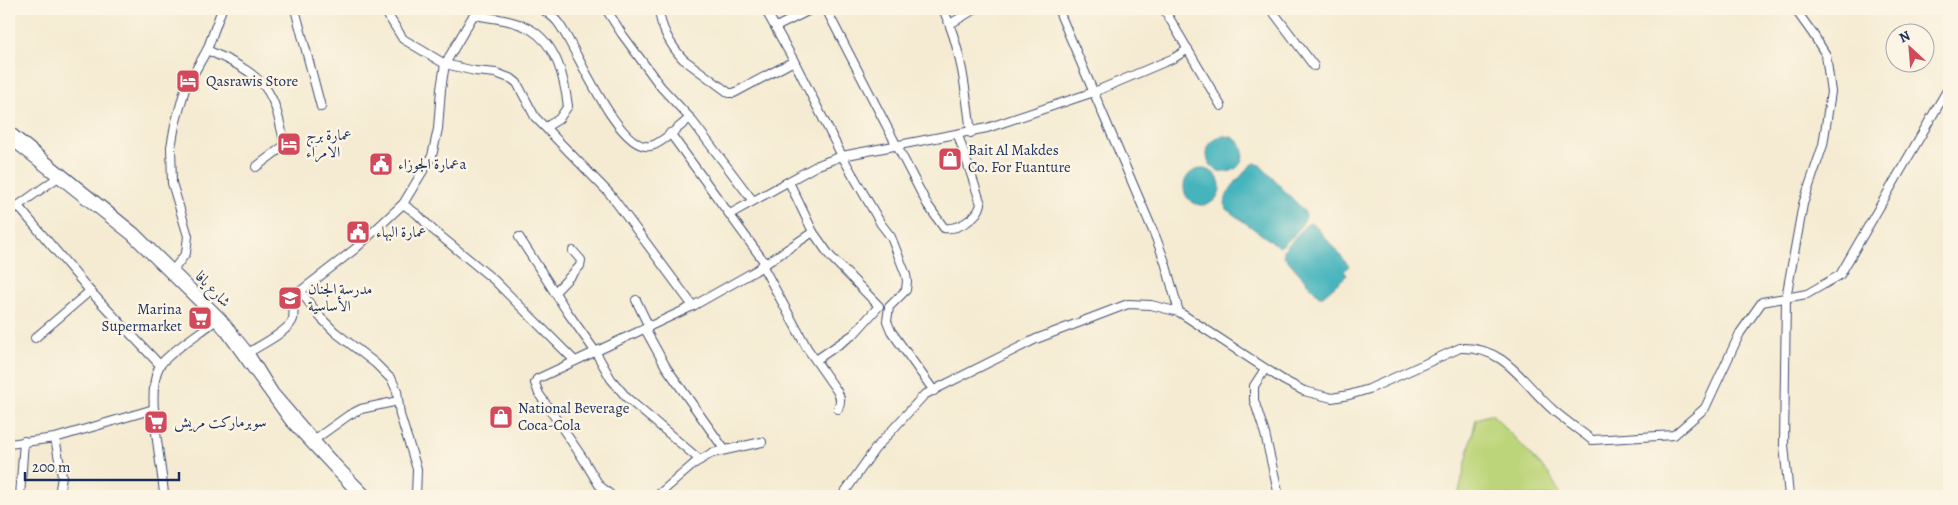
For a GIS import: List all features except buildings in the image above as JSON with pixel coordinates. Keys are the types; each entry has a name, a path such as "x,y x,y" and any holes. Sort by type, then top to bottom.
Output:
{"street":[{"path":"172,272 186,253 188,236 172,183 172,140 186,89 207,50 222,9"},
{"path":"295,9 322,107"},
{"path":"384,9 403,39 445,64 475,71 496,73 512,79 522,92 535,117 610,194 693,306"},
{"path":"542,9 559,23 620,130 644,147 654,145 690,118"},
{"path":"606,9 661,87 690,118 753,201"},
{"path":"659,9 660,19 677,52 683,59 729,92 734,93 794,60"},
{"path":"765,9 794,60 842,156 881,224 891,237 908,282 906,290 889,306 887,321 891,331 934,391"},
{"path":"776,27 812,9"},
{"path":"826,9 927,204 944,228 954,228 972,217 979,211 981,204 958,135"},
{"path":"943,9 950,24 965,84 971,133"},
{"path":"950,24 975,9"},
{"path":"1058,9 1156,238 1179,312"},
{"path":"1164,9 1220,106"},
{"path":"1271,9 1314,66"},
{"path":"1789,496 1784,445 1786,298 1803,204 1824,144 1831,92 1826,55 1795,9"},
{"path":"246,354 286,329 293,319 292,300 300,291 355,249 403,204 432,156 438,129 445,64 476,12 530,29 552,50 560,69 568,106 559,119 546,127"},
{"path":"730,214 818,165 842,156 971,133 1094,92 1174,58 1188,48"},
{"path":"207,50 227,59 257,78 273,100 285,145 256,167"},
{"path":"842,496 875,448 924,396 1036,339 1120,306 1137,303 1164,307 1179,312 1265,369 1304,391 1332,398 1349,396 1362,391 1451,351 1460,348 1471,348 1486,350 1496,355 1523,378 1553,410 1592,440 1674,435 1705,408 1740,333 1762,302 1807,294 1840,276 1949,87"},
{"name":"شارع يافا","path":"9,130 136,232 172,272 221,317 274,392 356,493 368,496"},
{"path":"670,133 730,214 764,264 789,316 840,398 838,409"},
{"path":"9,139 172,272 246,354 289,421 356,493"},
{"path":"9,212 56,178"},
{"path":"789,182 813,232 830,256 879,306 854,334 816,360"},
{"path":"403,204 494,280 575,361"},
{"path":"18,206 90,291 160,365"},
{"path":"612,496 599,485 535,386 537,379 693,306 764,264 813,232"},
{"path":"519,237 595,351 611,379 628,398 700,460"},
{"path":"555,292 580,266 580,260 573,251"},
{"path":"35,338 90,291"},
{"path":"300,291 321,318 335,332 375,363 392,380 397,391 400,415 417,469 416,496"},
{"path":"636,300 666,367 724,449"},
{"path":"164,496 154,409 154,383 160,365 168,357 216,321"},
{"path":"1265,369 1254,386 1254,400 1265,434 1279,496"},
{"path":"314,440 349,415 361,409 398,401"},
{"path":"9,444 55,438 154,409"},
{"path":"55,438 62,476 59,496"},
{"path":"20,496 24,441"},
{"path":"657,496 700,460 712,453 762,442"}],"green space":[{"path":"1492,414 1548,473 1562,496 1458,496 1476,419"}],"water":[{"path":"1225,136 1232,137 1238,141 1242,147 1242,161 1238,167 1232,171 1225,172 1218,171 1212,167 1208,161 1207,154 1208,147 1212,141 1218,137"},
{"path":"1255,163 1260,165 1304,211 1306,216 1295,233 1279,247 1226,209 1225,203 1229,192 1250,166"},
{"path":"1202,169 1209,170 1215,174 1219,180 1219,194 1215,200 1209,204 1202,205 1195,204 1189,200 1185,194 1184,187 1185,180 1189,174 1195,170"},
{"path":"1310,223 1314,224 1349,266 1344,271 1347,275 1323,296 1319,296 1284,256 1284,250"}],"place":[{"name":"Qasrawis Store","path":"188,81"},
{"name":"عمارة برج الامراء","path":"289,144"},
{"name":"Bait Al Makdes Co. For Fuanture","path":"950,159"},
{"name":"عمارة الجوزاءa","path":"381,164"},
{"name":"عمارة البهاء","path":"358,232"},
{"name":"مدرسة الجنان الأساسية","path":"290,298"},
{"name":"Marina Supermarket","path":"200,318"},
{"name":"National Beverage Coca-Cola","path":"501,417"},
{"name":"سوبرماركت مريش","path":"156,422"}]}
